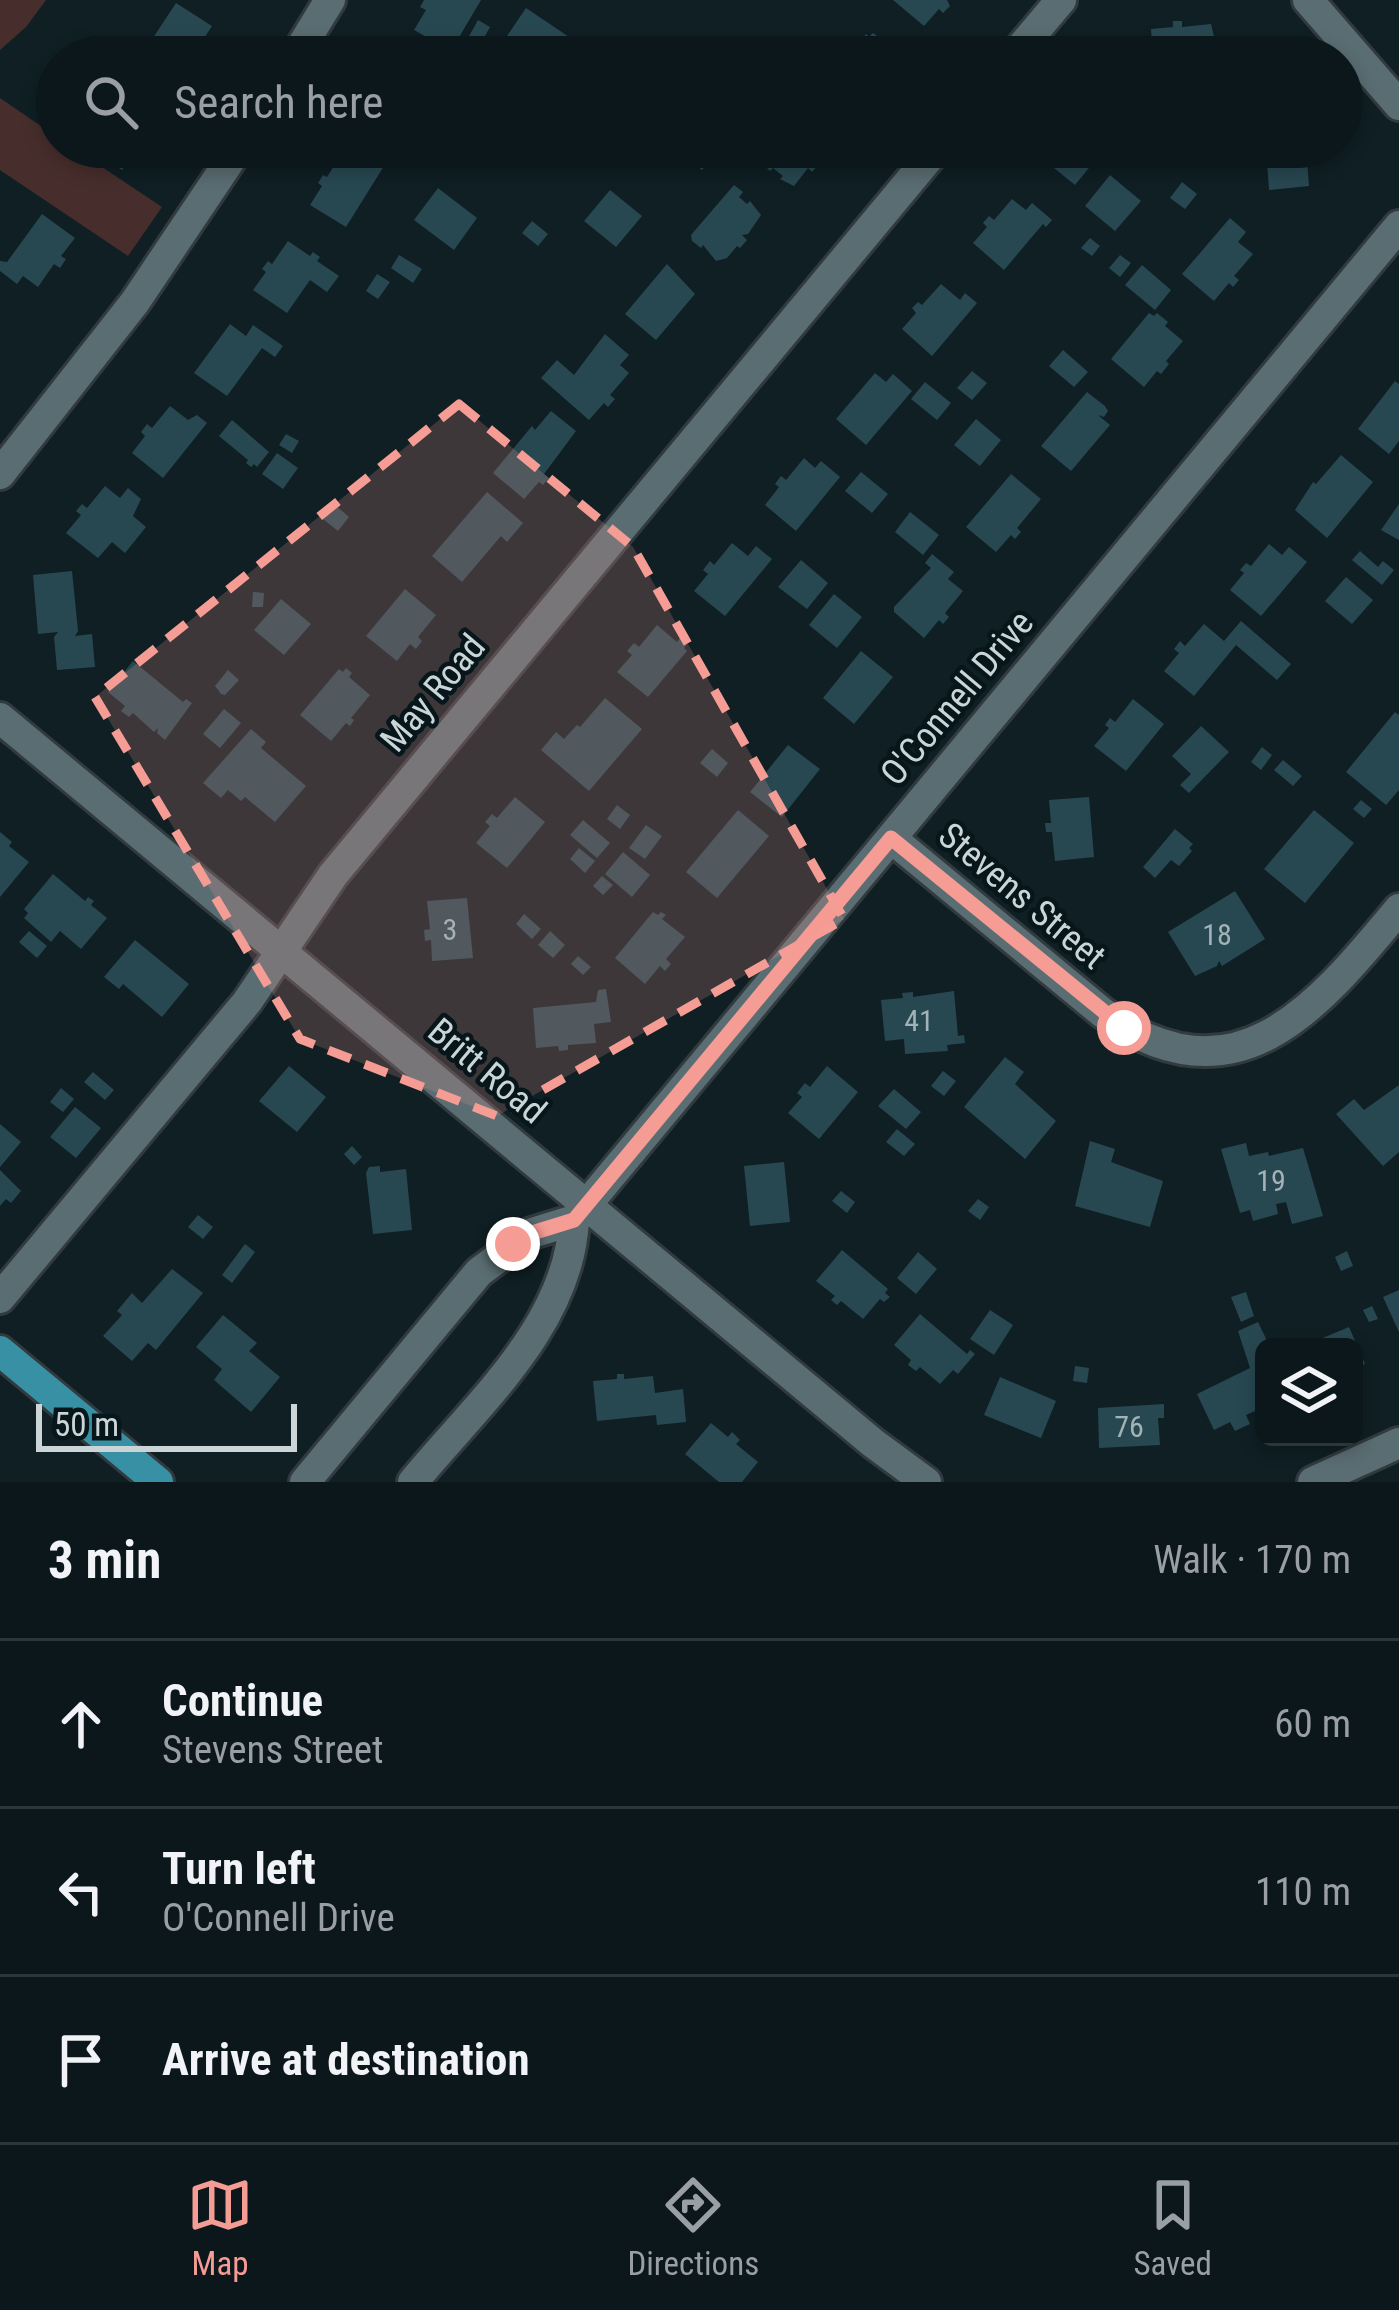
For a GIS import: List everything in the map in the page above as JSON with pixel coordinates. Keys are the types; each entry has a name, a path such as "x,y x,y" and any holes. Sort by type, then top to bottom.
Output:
{"main road":[{"path":"0,1351 158,1482"}],"street":[{"path":"308,36 330,0"},
{"path":"1031,36 1061,0"},
{"path":"1308,0 1339,36"},
{"path":"1363,63 1399,105"},
{"path":"0,474 136,302 225,168"},
{"name":"May Road","path":"0,1298 248,1002 333,875 921,168"},
{"name":"O'Connell Drive","path":"413,1482 543,1324 563,1284 580,1212 1399,226"},
{"name":"Britt Road","path":"0,718 282,952 580,1212 926,1482"},
{"name":"Stevens Street","path":"891,838 1102,1013 1172,1048 1228,1050 1293,1022 1335,987 1399,909"},
{"name":"O'Connell Drive","path":"305,1482 479,1272 532,1233 580,1212"},
{"path":"1313,1482 1399,1443"}],"highlighted area":[{"path":"459,404 633,547 844,919 497,1116 300,1039 95,697"}],"shaded area":[{"path":"0,0 46,0 0,50"},
{"path":"0,98 36,123 36,168 104,168 162,207 128,256 0,170"}],"building":[{"path":"424,0 481,0 460,36 425,36 414,30 426,10 420,7"},
{"path":"893,0 947,0 950,6 943,13 939,9 924,26"},
{"path":"176,3 212,26 206,36 154,36"},
{"path":"526,8 568,36 507,36"},
{"path":"478,20 490,27 485,36 469,36"},
{"path":"1173,21 1182,21 1182,27 1211,24 1214,36 1152,36 1151,29 1173,27"},
{"path":"333,168 383,168 346,227 310,205 322,186 318,183 323,175 327,177"},
{"path":"773,168 808,168 794,186 780,179 783,176"},
{"path":"1054,168 1089,168 1075,185"},
{"path":"1267,168 1308,168 1309,186 1269,190"},
{"path":"1110,175 1141,201 1115,231 1085,206"},
{"path":"1182,182 1197,194 1185,209 1170,198"},
{"path":"734,185 743,192 739,197 747,204 750,201 761,215 748,234 742,235 747,240 740,248 716,261 691,235"},
{"path":"438,188 477,218 454,250 414,220"},
{"path":"610,190 642,216 616,247 584,221"},
{"path":"1012,199 1026,210 1032,203 1052,220 1046,227 1043,224 1004,270 973,243 987,227 983,223 989,216 994,220"},
{"path":"42,214 75,238 61,256 66,259 60,268 54,264 38,287 23,276 17,284 0,271 0,261 7,262"},
{"path":"1230,218 1246,232 1238,242 1253,254 1234,276 1239,280 1233,287 1229,283 1214,301 1182,274"},
{"path":"532,221 548,234 538,246 522,233"},
{"path":"1090,238 1100,246 1092,256 1081,248"},
{"path":"288,241 310,256 313,252 320,257 317,261 339,276 327,292 310,280 287,313 253,290 266,272 262,269 268,261 272,264"},
{"path":"399,255 422,269 413,283 391,268"},
{"path":"1120,255 1131,263 1120,277 1109,268"},
{"path":"667,264 695,294 656,340 625,314"},
{"path":"1142,265 1171,290 1155,310 1125,285"},
{"path":"377,274 390,282 378,299 366,291"},
{"path":"941,284 960,300 965,293 977,303 932,356 902,329 916,313 912,308 918,302 922,305"},
{"path":"1149,313 1168,322 1165,326 1183,341 1161,374 1157,371 1144,387 1111,359"},
{"path":"230,324 246,336 253,325 283,346 275,357 262,348 227,396 194,373"},
{"path":"605,334 629,355 620,365 629,373 610,395 615,399 608,407 604,403 589,420 541,378 557,360 574,375"},
{"path":"1063,350 1088,372 1074,387 1049,366"},
{"path":"972,371 987,383 972,400 957,388"},
{"path":"875,373 886,382 893,374 912,391 866,445 836,419"},
{"path":"1395,381 1399,384 1399,441 1389,454 1358,429"},
{"path":"925,382 951,403 937,420 911,399"},
{"path":"1087,392 1105,406 1104,417 1098,415 1110,425 1071,471 1041,446"},
{"path":"170,406 188,420 197,415 207,423 163,478 132,453 145,436 141,432 147,424 152,428"},
{"path":"551,411 576,431 544,474 549,478 524,499 493,473 532,426 535,430"},
{"path":"976,419 1001,440 980,466 954,445"},
{"path":"232,420 269,452 257,467 246,463 219,436"},
{"path":"286,434 299,441 292,453 279,445"},
{"path":"277,453 298,468 283,489 262,474"},
{"path":"1341,455 1373,482 1327,538 1295,510 1313,482"},
{"path":"804,458 815,468 821,461 840,477 796,531 765,505 781,476 786,480"},
{"path":"861,472 888,494 872,513 845,491"},
{"path":"1011,474 1041,499 1017,528 1021,532 1015,539 1011,535 996,552 966,527"},
{"path":"105,486 120,498 128,488 141,499 133,516 146,527 125,553 112,542 98,558 66,533 81,515 76,511 82,504 87,508"},
{"path":"487,492 523,523 507,542 501,536 462,582 432,556"},
{"path":"334,504 349,517 338,531 323,519"},
{"path":"1399,504 1399,540 1381,530"},
{"path":"910,512 939,535 923,555 895,532"},
{"path":"732,543 748,556 756,546 772,559 725,616 694,591 708,574 703,570 710,561 714,565"},
{"path":"1269,544 1282,555 1289,547 1307,562 1261,616 1230,590 1244,573 1240,570 1246,563 1251,566"},
{"path":"1360,551 1378,567 1383,561 1394,570 1382,585 1352,560"},
{"path":"932,554 954,572 948,579 963,591 945,613 949,617 943,624 939,620 924,638 894,607 931,568 925,563"},
{"path":"801,560 828,583 807,609 778,587"},
{"path":"72,571 75,636 92,634 95,667 57,670 54,637 58,632 38,634 33,575"},
{"path":"1346,577 1373,600 1352,624 1325,601"},
{"path":"405,589 436,615 418,637 422,641 416,649 410,644 397,661 366,636"},
{"path":"253,592 264,593 263,607 252,607"},
{"path":"834,594 862,617 837,648 809,625"},
{"path":"281,599 311,624 284,655 254,630"},
{"path":"1241,621 1291,664 1277,680 1236,645 1194,696 1164,671 1179,653 1174,649 1180,641 1185,646 1204,624 1224,641"},
{"path":"657,625 677,642 680,638 687,644 687,651 648,697 617,672 632,655 627,651 634,643 639,647"},
{"path":"861,651 893,677 854,724 823,698"},
{"path":"133,661 183,702 192,703 165,740 158,728 154,732 133,713 129,717 121,711 125,706 108,692"},
{"path":"339,669 352,673 349,677 370,695 350,726 346,723 331,741 300,715"},
{"path":"228,670 239,680 225,695 215,686"},
{"path":"605,698 642,729 589,791 541,750 556,732 564,739 580,727"},
{"path":"1133,699 1164,724 1126,771 1094,746 1109,728 1105,725 1110,718 1115,722"},
{"path":"224,709 241,723 220,748 203,734"},
{"path":"1395,712 1399,715 1399,790 1386,805 1346,772"},
{"path":"1201,726 1229,752 1189,793 1180,785 1191,774 1172,756"},
{"path":"251,729 266,742 261,748 306,786 275,822 245,797 241,801 228,790 221,798 203,783"},
{"path":"788,745 820,769 782,817 750,792"},
{"path":"1262,747 1272,755 1261,770 1251,762"},
{"path":"712,749 728,763 717,777 700,763"},
{"path":"1283,760 1302,776 1293,786 1274,770"},
{"path":"515,797 545,822 507,868 476,843 490,826 485,822 492,814 497,818"},
{"path":"1089,797 1094,857 1055,861 1052,832 1046,832 1045,823 1051,823 1049,800"},
{"path":"1361,800 1372,809 1364,818 1353,809"},
{"path":"617,805 630,815 620,829 607,819"},
{"path":"738,810 769,836 717,898 686,872"},
{"path":"1314,810 1354,843 1305,903 1264,869"},
{"path":"583,820 610,843 597,858 570,835"},
{"path":"646,825 662,836 645,859 629,848"},
{"path":"1175,829 1193,844 1192,851 1179,866 1171,860 1155,878 1143,867"},
{"path":"0,832 29,862 0,897"},
{"path":"579,848 595,861 585,873 570,859"},
{"path":"623,852 650,875 632,897 605,874"},
{"path":"53,874 85,901 88,897 94,901 91,905 107,918 81,949 60,931 51,942 24,918 28,913 24,909"},
{"path":"602,876 613,885 603,895 593,886"},
{"path":"1235,891 1265,939 1222,966 1219,961 1195,976 1168,932"},
{"path":"467,898 473,958 432,961 431,940 425,941 424,930 430,929 427,901"},
{"path":"653,912 666,915 662,919 685,937 666,959 671,964 665,971 660,966 645,984 615,958"},
{"path":"524,914 541,929 532,939 516,924"},
{"path":"29,931 47,946 37,958 19,942"},
{"path":"550,931 565,945 553,958 538,945"},
{"path":"135,940 189,984 162,1017 123,984 119,989 104,977"},
{"path":"578,956 591,967 583,975 571,964"},
{"path":"606,989 611,1022 594,1024 596,1043 568,1045 568,1050 559,1051 558,1046 536,1048 533,1008 596,1002 598,990"},
{"path":"954,991 958,1036 964,1035 965,1043 947,1045 948,1051 905,1054 904,1039 885,1041 881,1000 903,998 902,993 913,992 913,997"},
{"path":"1005,1057 1024,1072 1015,1084 1056,1121 1025,1159 964,1107"},
{"path":"289,1066 326,1097 297,1132 259,1101"},
{"path":"827,1066 858,1092 819,1139 788,1113 802,1097 797,1093 805,1083 810,1087"},
{"path":"943,1071 956,1081 944,1096 931,1086"},
{"path":"93,1072 114,1090 105,1100 84,1082"},
{"path":"1399,1085 1399,1152 1383,1166 1336,1114 1354,1099 1364,1110"},
{"path":"61,1088 74,1099 63,1112 50,1102"},
{"path":"894,1089 921,1112 906,1129 878,1106"},
{"path":"75,1107 101,1128 76,1158 50,1137"},
{"path":"0,1124 21,1142 0,1167"},
{"path":"897,1129 915,1144 904,1156 886,1142"},
{"path":"1090,1141 1115,1149 1111,1162 1163,1181 1150,1227 1075,1206"},
{"path":"1246,1143 1249,1156 1303,1148 1323,1216 1292,1224 1286,1202 1276,1204 1278,1214 1253,1221 1250,1210 1240,1213 1221,1149"},
{"path":"352,1146 362,1157 354,1165 344,1154"},
{"path":"784,1162 790,1222 750,1226 744,1166"},
{"path":"380,1166 380,1172 406,1169 412,1230 373,1234 366,1173 369,1167"},
{"path":"0,1170 21,1191 11,1203 6,1199 0,1206"},
{"path":"841,1191 855,1202 847,1213 832,1201"},
{"path":"978,1199 989,1207 980,1220 968,1211"},
{"path":"198,1215 213,1227 203,1239 188,1227"},
{"path":"245,1244 255,1252 232,1283 222,1275"},
{"path":"842,1250 888,1289 885,1293 890,1297 884,1302 880,1299 863,1319 841,1301 837,1305 831,1300 835,1296 816,1281"},
{"path":"1347,1251 1353,1266 1341,1271 1335,1257"},
{"path":"918,1252 937,1269 916,1294 897,1278"},
{"path":"172,1269 203,1293 156,1350 148,1343 132,1361 103,1336 122,1315 117,1311 132,1293 142,1303"},
{"path":"1399,1290 1399,1332 1383,1297"},
{"path":"1246,1292 1254,1316 1241,1322 1231,1297"},
{"path":"1372,1306 1378,1319 1369,1322 1363,1310"},
{"path":"990,1310 1013,1325 994,1355 970,1339"},
{"path":"920,1314 967,1354 970,1350 975,1354 958,1374 953,1370 940,1384 920,1367 916,1371 908,1365 911,1360 894,1345"},
{"path":"223,1315 257,1343 249,1351 280,1377 251,1412 214,1380 222,1369 196,1347"},
{"path":"1258,1322 1266,1338 1255,1338 1255,1411 1246,1415 1250,1424 1235,1431 1230,1422 1214,1430 1197,1394 1250,1368 1238,1331"},
{"path":"1349,1327 1354,1338 1323,1338"},
{"path":"1075,1366 1089,1368 1087,1383 1073,1381"},
{"path":"617,1374 624,1374 624,1379 653,1376 655,1393 683,1389 686,1422 657,1425 656,1415 597,1421 593,1381 617,1379"},
{"path":"1000,1377 1056,1401 1041,1438 984,1415"},
{"path":"1164,1404 1164,1418 1158,1418 1160,1445 1099,1448 1098,1408"},
{"path":"711,1423 728,1437 732,1432 740,1440 736,1444 758,1462 742,1482 719,1482 685,1454"}],"route":[{"path":"513,1244 574,1220 891,838 1124,1028"}]}
